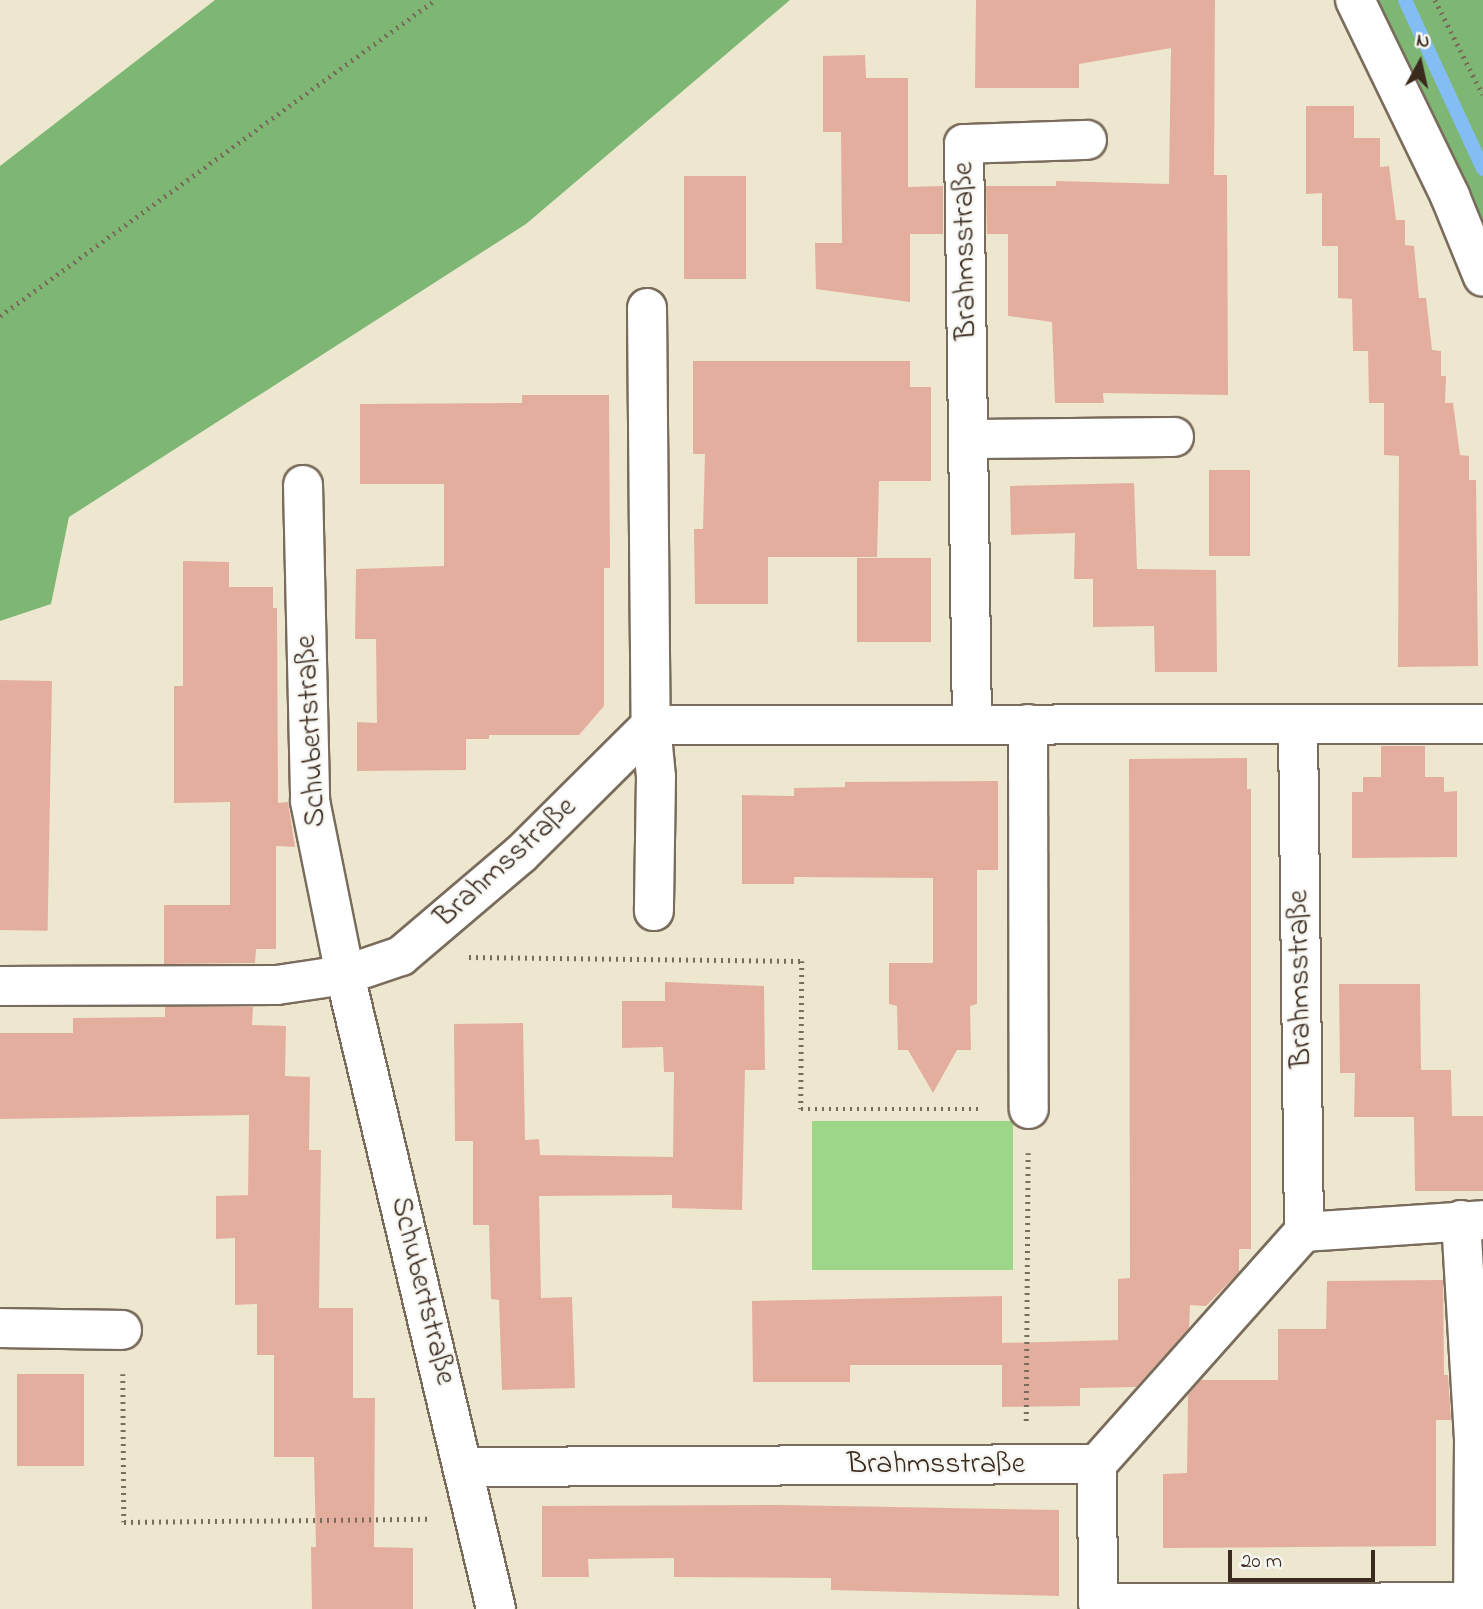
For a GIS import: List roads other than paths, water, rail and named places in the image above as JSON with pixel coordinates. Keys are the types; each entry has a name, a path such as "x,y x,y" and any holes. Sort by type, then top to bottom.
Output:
{"street":[{"path":"1355,0 1450,196 1483,277"},
{"name":"Brahmsstraße","path":"972,724 964,144 1087,140"},
{"path":"647,308 652,725 656,777 654,911"},
{"path":"970,439 1174,436"},
{"name":"Schubertstraße","path":"303,485 310,801 345,975 496,1609"},
{"path":"652,725 1028,724 1298,727 1483,724"},
{"path":"1028,724 1029,1109"},
{"name":"Brahmsstraße","path":"345,975 401,956 521,854 652,725"},
{"name":"Brahmsstraße","path":"1298,727 1304,1232"},
{"path":"0,986 277,985 345,975"},
{"path":"1472,1220 1478,1602 1098,1603 1097,1464 1304,1232 1472,1220"},
{"path":"0,1328 122,1330"},
{"name":"Brahmsstraße","path":"464,1467 1097,1464"}],"waterway":[{"path":"1405,0 1483,169"}]}
